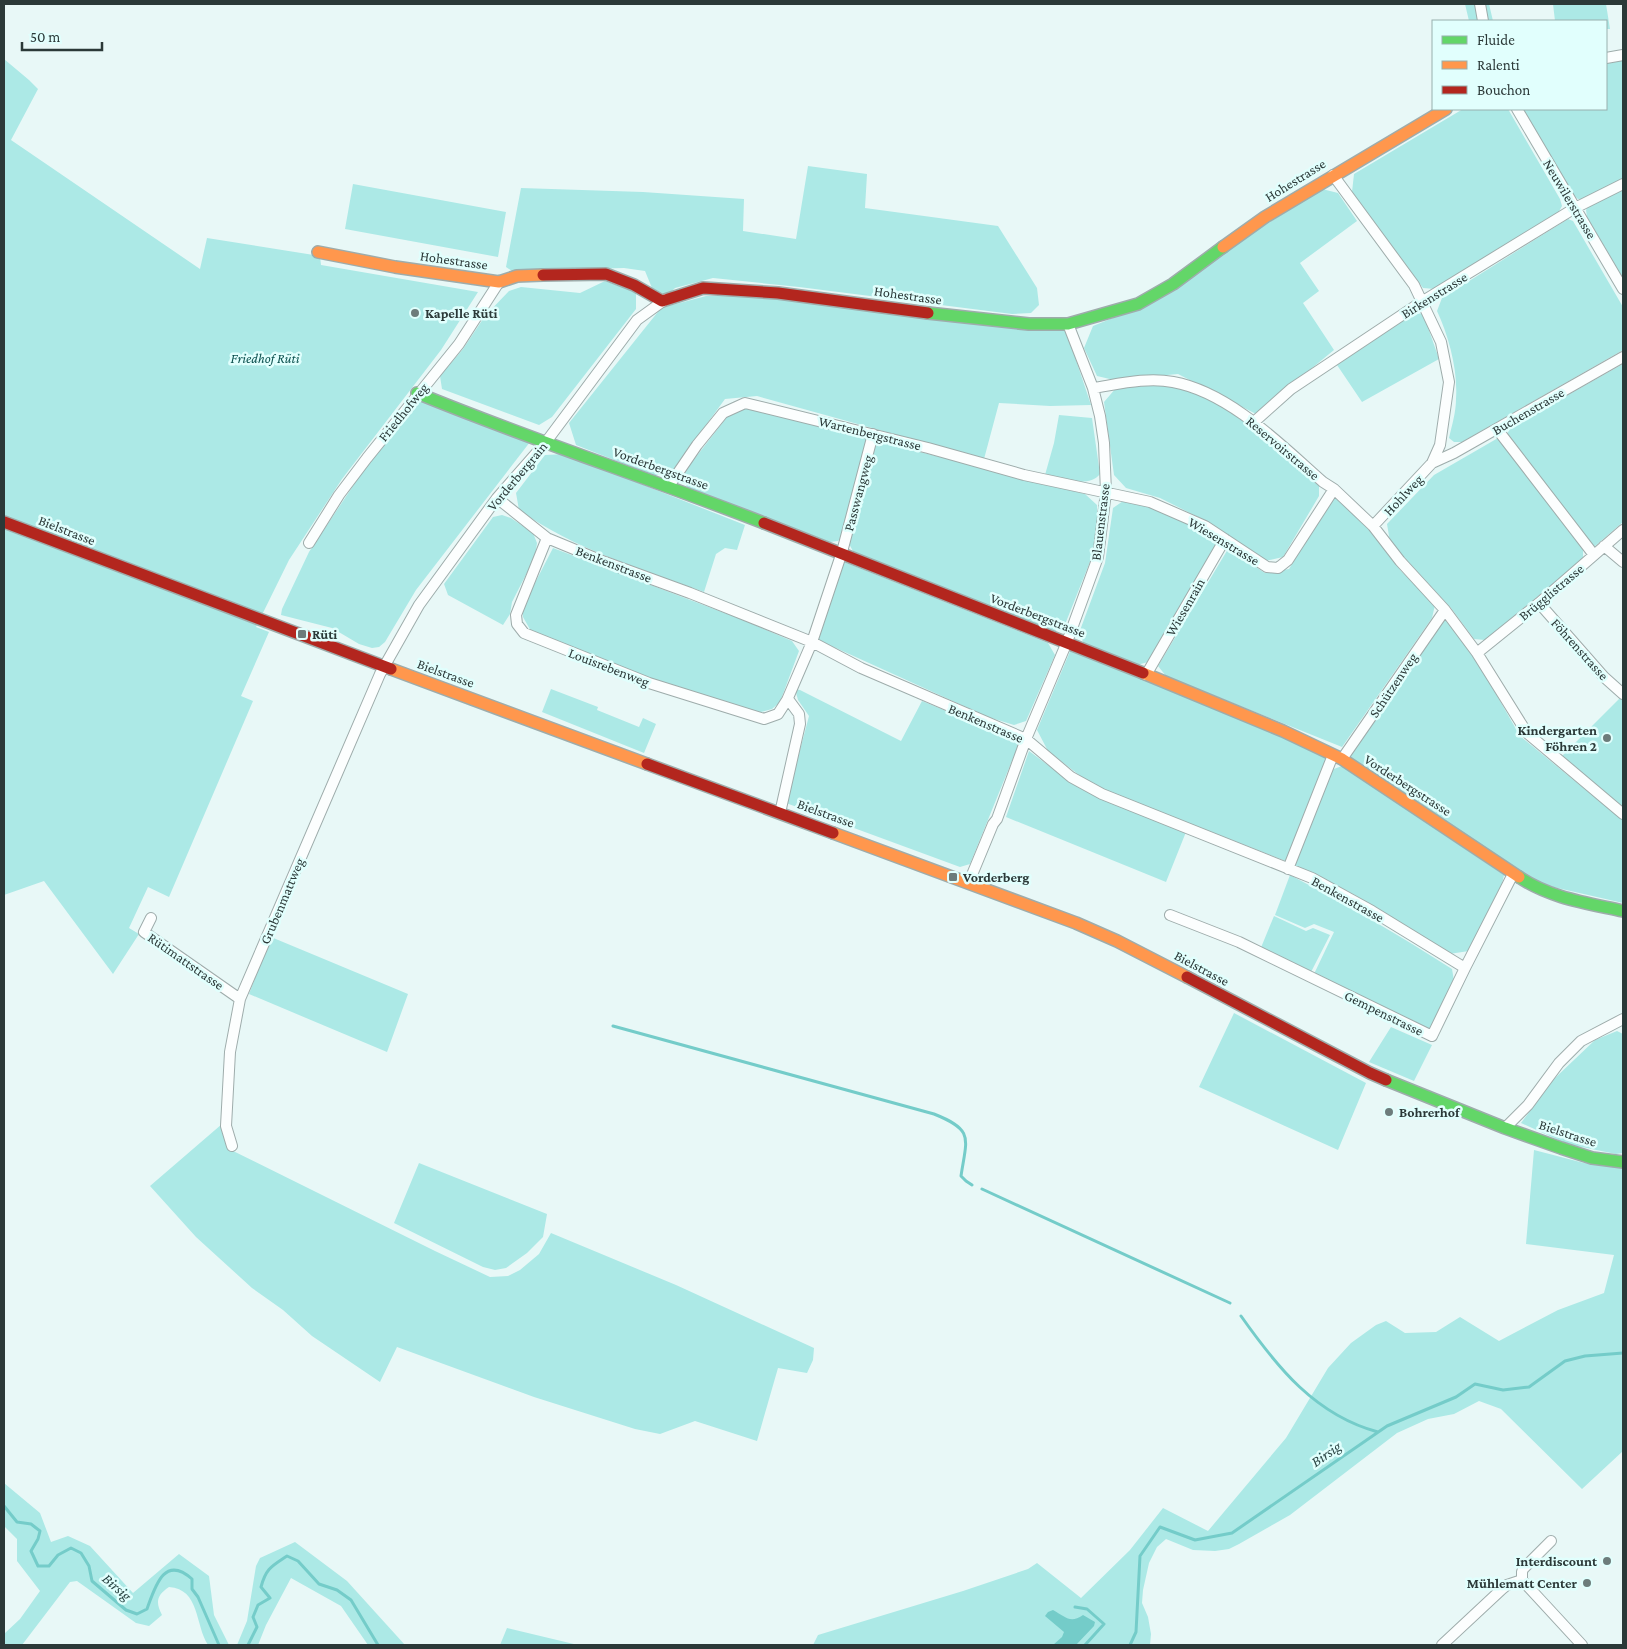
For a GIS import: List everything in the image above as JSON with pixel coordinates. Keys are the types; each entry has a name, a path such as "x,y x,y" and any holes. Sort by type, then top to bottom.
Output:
{"street":[{"path":"1480,4 1483,20"},
{"path":"1607,58 1623,55"},
{"name":"Hohestrasse","path":"318,252 395,267 499,282 517,276 606,274 634,285 662,301 703,288 783,293 944,315 1029,324 1068,324 1138,304 1149,298 1173,284 1264,216 1444,110"},
{"name":"Neuwilerstrasse","path":"1518,110 1623,289"},
{"name":"Hohlweg","path":"1333,175 1414,285 1423,301 1441,342 1448,382 1440,446 1432,463 1373,526 1400,561 1445,610 1478,653 1526,733 1623,814"},
{"name":"Birkenstrasse","path":"1254,422 1291,389 1423,301 1575,208 1623,184"},
{"name":"Friedhofweg","path":"309,543 339,495 470,329 499,282"},
{"name":"Vorderbergrain","path":"385,666 419,605 497,498 546,442 637,320 666,300"},
{"name":"Blauenstrasse","path":"969,882 993,824 997,819 1026,739 1067,642 1098,557 1106,492 1104,442 1093,388 1068,324"},
{"name":"Buchenstrasse","path":"1432,463 1454,453 1623,357"},
{"name":"Reservoirstrasse","path":"1093,388 1140,381 1172,381 1202,390 1254,422 1323,482 1334,489 1373,526"},
{"name":"Vorderbergstrasse","path":"417,394 483,420 669,486 842,552 1067,642 1282,732 1337,757 1534,887 1557,896 1623,911"},
{"name":"Wartenbergstrasse","path":"669,486 723,413 744,403 873,434 1024,475 1106,492"},
{"path":"1497,428 1594,555"},
{"name":"Passwangweg","path":"812,642 842,552 873,434"},
{"name":"Wiesenstrasse","path":"1106,492 1150,502 1205,526 1267,567 1278,568 1288,560 1334,489"},
{"name":"Benkenstrasse","path":"497,498 548,538 812,642 861,668 1026,739 1071,777 1103,795 1312,878 1372,911 1464,968"},
{"name":"Bielstrasse","path":"4,522 1076,923 1117,941 1370,1074 1505,1128 1592,1158 1623,1162"},
{"name":"Brügglistrasse","path":"1478,653 1623,530"},
{"name":"Louisrebenweg","path":"548,538 516,615 517,624 524,633 649,683 764,719 778,714 788,700 812,642"},
{"name":"Wiesenrain","path":"1146,675 1224,539"},
{"path":"1604,546 1623,562"},
{"name":"Föhrenstrasse","path":"1539,603 1604,677 1623,694"},
{"name":"Schützenweg","path":"1288,869 1337,757 1445,610"},
{"name":"Grubenmattweg","path":"232,1146 226,1126 230,1052 240,999 385,666"},
{"path":"780,813 800,724 799,714 788,700"},
{"name":"Gempenstrasse","path":"1170,915 1239,942 1432,1036 1464,968 1513,874"},
{"name":"Rütimattstrasse","path":"150,918 144,932 240,999"},
{"path":"1505,1128 1528,1105 1559,1063 1581,1041 1623,1019"},
{"path":"1551,1541 1524,1569 1522,1580 1582,1645"},
{"path":"1442,1645 1502,1589 1507,1585 1522,1580"}],"green space":[{"path":"1465,4 1489,4 1493,20 1469,20"},
{"path":"1553,4 1606,4 1610,29 1607,29 1607,20 1555,20"},
{"name":"Friedhof Rüti","path":"4,59 38,89 11,140 200,269 207,238 320,256 321,265 478,292 441,350 342,479 289,560 256,627 269,632 241,696 253,701 169,897 148,887 129,928 139,934 113,974 44,881 4,895"},
{"path":"1623,60 1623,179 1583,199 1578,199 1573,195 1523,110 1607,110 1607,63"},
{"path":"1461,110 1509,110 1560,199 1562,206 1558,213 1435,289 1423,288 1352,192 1354,174"},
{"path":"808,166 867,174 865,208 998,226 1037,288 1039,305 1031,313 1012,314 713,278 675,288 671,292 664,294 652,288 645,271 624,268 512,271 506,267 521,188 643,192 744,199 743,231 796,239"},
{"path":"353,184 506,212 498,257 345,229"},
{"path":"1322,189 1338,193 1357,221 1300,263 1319,291 1303,303 1334,350 1256,414 1178,374 1114,380 1097,376 1084,348 1093,326 1150,303 1229,248"},
{"path":"1623,189 1623,278 1587,217 1586,210 1589,205"},
{"path":"1568,219 1573,221 1623,307 1623,350 1462,442 1454,442 1449,438 1454,418 1456,377 1449,343 1437,311 1442,298"},
{"path":"605,281 636,292 636,309 552,417 539,425 442,389 440,376 463,349 485,316 509,291 521,287 580,293"},
{"path":"706,296 763,296 1066,330 1091,405 1050,406 999,403 984,459 757,396 725,399 673,470 655,476 576,445 569,423 661,308"},
{"path":"1423,313 1439,359 1362,402 1337,365 1411,315"},
{"path":"1623,364 1623,522 1594,547 1507,434 1511,427"},
{"path":"1159,385 1185,389 1208,398 1225,408 1258,432 1319,485 1319,496 1283,557 1265,561 1212,524 1160,498 1126,488 1114,475 1104,402 1116,388"},
{"path":"419,398 530,442 416,590 385,642 379,647 372,648 359,644 332,628 281,615 282,609 309,552 359,477"},
{"path":"741,408 753,408 869,438 842,537 838,541 830,542 687,487 682,475 727,417"},
{"path":"1059,415 1092,418 1100,474 1095,478 1082,482 1045,475"},
{"path":"1498,438 1583,548 1583,559 1485,640 1474,639 1451,608 1390,542 1387,524 1434,475"},
{"path":"877,441 1085,494 1097,505 1098,525 1101,534 1066,622 1053,633 854,553 848,542"},
{"path":"565,454 745,525 737,550 725,548 716,554 704,592 608,557 540,524 519,510 516,493 545,455"},
{"path":"1334,495 1369,530 1401,571 1435,605 1432,618 1342,747 1166,676 1158,666 1228,549 1265,573 1289,569"},
{"path":"1126,499 1152,507 1174,517 1218,544 1148,662 1137,665 1084,644 1079,633 1105,563 1113,508"},
{"path":"502,515 511,518 533,533 537,543 535,557 512,602 510,614 503,625 448,595 444,584 493,517"},
{"path":"553,548 743,620 792,641 799,651 780,702 772,709 757,713 659,683 532,633 523,617 523,606"},
{"path":"844,562 1048,643 1055,655 1026,721 1014,725 988,717 816,639"},
{"path":"1445,617 1479,664 1520,736 1623,819 1623,903 1540,884 1347,758"},
{"path":"1071,649 1328,755 1288,862 1092,785 1048,751 1037,730"},
{"path":"551,689 598,707 597,710 639,727 643,718 656,724 644,753 542,712"},
{"path":"795,689 901,741 922,701 1020,741 970,864 960,867 786,803 809,716 798,700"},
{"path":"1621,697 1623,698 1623,807 1562,756"},
{"path":"1029,751 1072,783 1186,832 1166,882 1006,817"},
{"path":"1342,766 1504,875 1502,884 1469,951 1449,954 1355,895 1294,865 1331,770"},
{"path":"1290,875 1372,920 1452,969 1454,981 1431,1031 1314,974 1334,932 1314,924 1305,928 1275,915"},
{"path":"1274,916 1306,931 1313,928 1330,935 1310,974 1260,950"},
{"path":"271,937 408,994 387,1052 249,994"},
{"path":"1234,1013 1366,1083 1338,1150 1199,1087"},
{"path":"1391,1027 1432,1045 1414,1081 1369,1062"},
{"path":"1617,1031 1623,1034 1623,1153 1616,1154 1567,1144 1521,1123 1554,1079 1595,1040"},
{"path":"222,1124 227,1148 490,1277 508,1276 520,1270 539,1254 551,1233 676,1285 814,1348 813,1360 807,1373 778,1368 757,1441 695,1421 660,1434 635,1429 534,1397 397,1347 380,1382 312,1336 283,1310 252,1288 196,1237 150,1186"},
{"path":"1534,1150 1584,1163 1623,1168 1623,1451 1582,1489 1501,1409 1479,1401 1454,1414 1428,1419 1397,1433 1290,1515 1229,1549 1215,1551 1193,1550 1166,1539 1157,1547 1149,1563 1143,1590 1142,1603 1148,1617 1151,1634 1150,1645 813,1645 818,1635 963,1591 1028,1569 1037,1563 1081,1598 1130,1550 1163,1508 1208,1531 1286,1438 1328,1368 1351,1343 1376,1325 1386,1321 1405,1333 1436,1332 1460,1317 1499,1341 1558,1310 1604,1293 1614,1255 1526,1244"},
{"path":"419,1163 547,1214 543,1237 527,1253 506,1268 495,1270 483,1267 394,1223"},
{"path":"4,1483 40,1513 51,1542 68,1536 90,1546 133,1593 179,1554 209,1576 214,1615 229,1645 208,1645 192,1601 179,1589 169,1587 162,1593 158,1599 158,1606 162,1615 149,1626 136,1623 77,1581 70,1582 22,1645 4,1645 4,1634 20,1619 40,1591 17,1561 17,1539 4,1526"},
{"path":"295,1542 347,1581 405,1645 368,1645 341,1606 291,1578 266,1625 258,1645 237,1645 247,1621 256,1566 260,1558"},
{"path":"507,1628 578,1645 500,1645"}],"shaded area":[{"path":"1053,1610 1071,1619 1079,1618 1083,1615 1095,1622 1094,1626 1076,1645 1053,1645 1062,1637 1064,1632 1045,1616"}],"waterway":[{"path":"613,1026 934,1114 962,1130 966,1143 961,1176 972,1185"},
{"path":"982,1189 1230,1303"},
{"path":"1241,1316 1269,1353 1299,1387 1335,1414 1378,1432"},
{"name":"Birsig","path":"1130,1645 1136,1632 1140,1556 1160,1527 1195,1540 1232,1533 1387,1426 1456,1397 1475,1384 1503,1390 1529,1387 1565,1361 1585,1356 1623,1353"},
{"name":"Birsig","path":"4,1506 17,1522 31,1524 40,1531 31,1551 38,1566 49,1566 58,1555 71,1548 81,1553 89,1566 92,1581 126,1610 137,1614 147,1609 157,1583 162,1576 174,1570 182,1572 192,1579 192,1589 198,1597 219,1645"},
{"name":"Birsig","path":"248,1645 257,1627 253,1617 258,1605 270,1598 261,1587 267,1571 287,1556 298,1561 319,1584 337,1590 351,1600 378,1645"},
{"path":"1075,1607 1087,1609 1104,1624 1085,1645"}],"traffic: fast":[{"path":"928,313 1029,324 1068,324 1138,304 1173,284 1223,247"},
{"path":"417,393 503,427 764,523"},
{"path":"1519,877 1556,895 1623,911"},
{"path":"1386,1080 1505,1128 1561,1148 1592,1158 1623,1162"}],"traffic: slow":[{"path":"1223,247 1265,217 1444,110"},
{"path":"318,252 395,267 499,282 517,276 543,275"},
{"path":"391,669 647,764"},
{"path":"1143,673 1283,731 1342,759 1519,877"},
{"path":"833,833 1076,923 1117,941 1187,977"}],"traffic: jam":[{"path":"543,275 606,274 634,285 662,301 703,288 778,293 928,313"},
{"path":"4,522 391,669"},
{"path":"764,523 1143,673"},
{"path":"647,764 833,833"},
{"path":"1187,977 1386,1080"}],"place":[{"name":"Kapelle Rüti","path":"415,313"},
{"name":"Rüti","path":"302,634"},
{"name":"Kindergarten Föhren 2","path":"1607,738"},
{"name":"Vorderberg","path":"953,877"},
{"name":"Bohrerhof","path":"1389,1112"},
{"name":"Interdiscount","path":"1607,1561"},
{"name":"Mühlematt Center","path":"1587,1583"}]}
